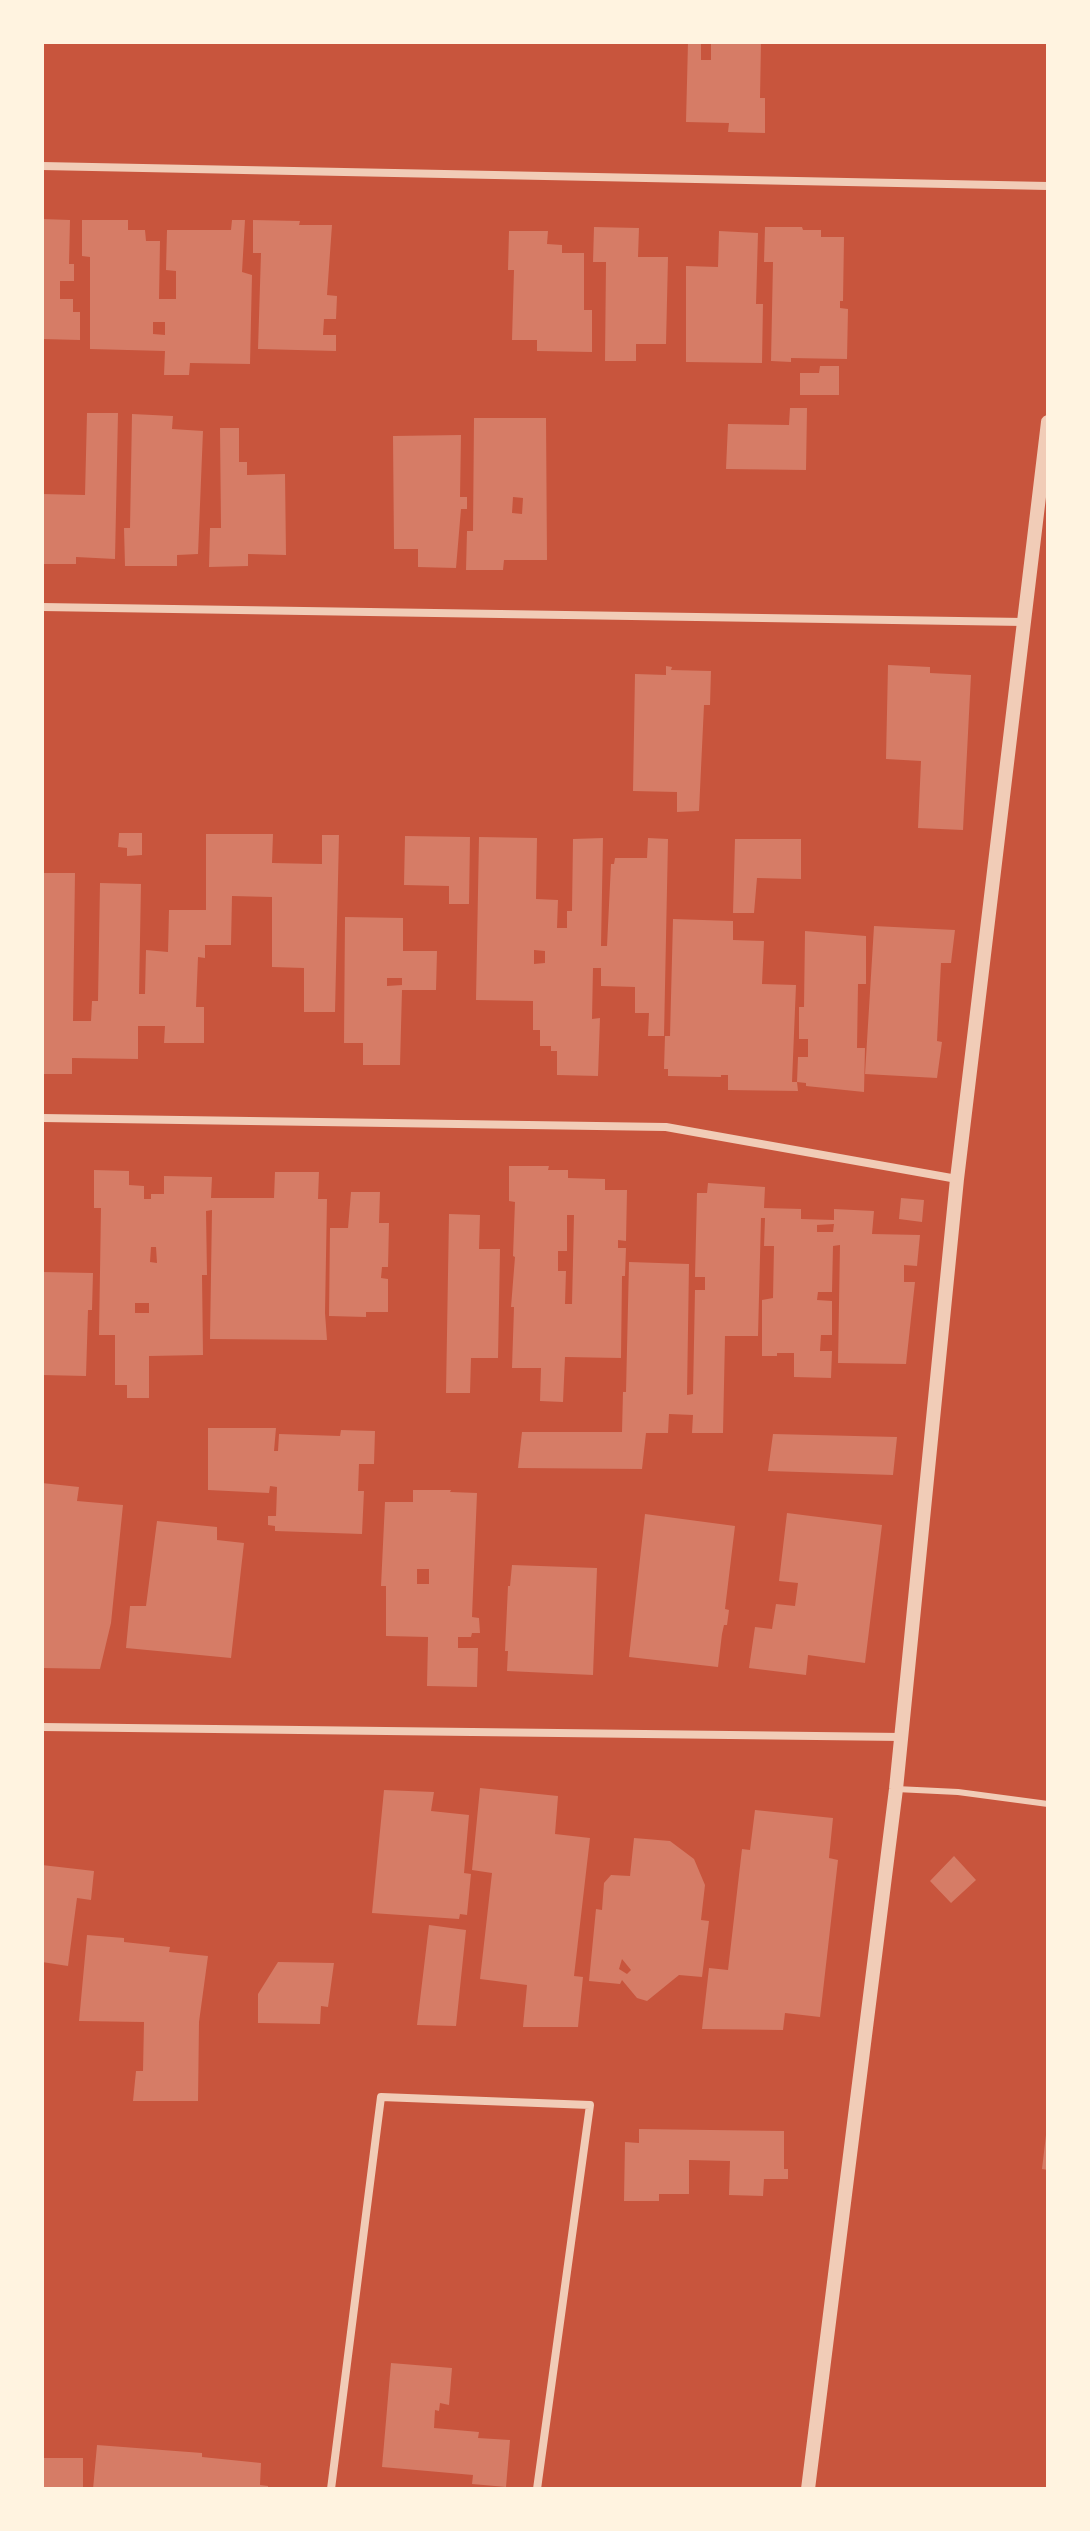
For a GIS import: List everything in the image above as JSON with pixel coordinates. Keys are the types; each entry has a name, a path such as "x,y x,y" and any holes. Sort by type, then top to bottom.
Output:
{"street":[{"path":"42,166 1048,186"},
{"path":"808,2489 896,1789 957,1179 1045,470 1048,422"},
{"path":"42,607 1024,622"},
{"path":"42,1118 666,1127 957,1179"},
{"path":"42,1727 902,1737"},
{"path":"331,2489 381,2097 590,2105 537,2489"}],"lane":[{"path":"896,1789 958,1792 1048,1804"}],"building":[{"path":"688,42 701,42 701,60 711,60 711,42 761,42 760,98 765,98 765,133 728,132 729,123 686,122"},
{"path":"42,219 70,220 69,264 74,264 74,281 60,281 60,299 73,299 73,312 80,312 80,340 42,339"},
{"path":"82,220 128,220 128,230 145,230 146,241 160,241 159,299 176,299 176,271 166,270 167,230 231,230 232,220 245,220 242,272 252,275 250,364 190,363 189,375 164,375 165,351 90,349 90,257 82,256","holes":["153,322 165,322 165,335 153,334"]},
{"path":"253,220 332,225 327,295 337,296 336,319 324,319 323,335 336,335 336,351 258,349 261,253 253,253"},
{"path":"594,227 639,228 638,257 668,257 666,344 636,344 636,361 605,361 606,262 593,262"},
{"path":"765,227 802,227 803,230 821,230 821,237 844,237 843,301 840,301 840,308 848,309 847,359 791,358 791,362 771,361 773,262 764,262"},
{"path":"509,231 548,231 547,244 562,245 562,253 584,253 584,310 592,310 592,352 537,351 537,340 512,340 514,270 508,270"},
{"path":"719,231 758,233 756,304 763,304 762,363 686,362 686,266 718,267"},
{"path":"820,366 839,366 839,395 800,395 800,373 819,373"},
{"path":"790,408 807,408 806,470 726,469 728,424 789,425"},
{"path":"87,413 118,413 115,559 76,557 76,564 42,564 42,494 85,495"},
{"path":"132,414 173,416 172,429 203,431 198,554 177,555 177,566 125,566 124,528 130,528"},
{"path":"474,418 546,418 547,560 504,560 503,570 466,570 467,531 473,531","holes":["513,497 523,498 522,514 512,513"]},
{"path":"220,428 239,428 239,462 247,462 247,475 285,474 286,555 248,554 248,566 209,567 210,528 221,528"},
{"path":"461,435 460,497 467,497 467,509 461,509 456,568 418,567 418,549 394,549 393,436"},
{"path":"888,665 930,667 930,673 971,675 963,830 918,828 921,761 886,759"},
{"path":"666,666 672,667 671,670 711,671 710,705 704,705 699,811 677,812 677,792 633,791 635,674 666,675"},
{"path":"119,833 142,833 142,855 127,856 127,848 118,847"},
{"path":"206,834 273,834 272,863 322,864 322,835 339,835 335,1012 304,1012 304,968 272,967 272,897 232,896 231,945 205,945 205,958 198,957 196,1007 204,1007 204,1043 164,1043 165,1026 138,1026 138,1059 72,1058 72,1074 42,1074 44,873 75,873 73,1021 91,1021 92,1001 98,1001 100,883 141,884 139,994 145,994 146,950 168,952 169,910 206,910"},
{"path":"405,836 470,837 469,904 449,904 449,886 404,885"},
{"path":"479,837 537,838 536,899 558,900 557,928 567,928 567,911 572,911 573,839 603,838 601,946 607,946 611,864 614,864 615,858 647,858 648,838 668,839 664,1036 648,1036 649,1013 635,1013 635,987 601,986 601,968 593,968 592,1019 600,1018 598,1076 557,1075 557,1051 551,1051 551,1046 540,1046 540,1030 533,1030 533,1001 476,1000","holes":["534,950 545,951 545,963 534,964"]},
{"path":"735,839 801,839 801,879 757,878 754,913 733,913"},
{"path":"345,917 403,918 403,951 437,951 436,990 402,990 400,1065 363,1065 363,1043 344,1043","holes":["387,978 402,978 402,985 387,986"]},
{"path":"673,919 733,921 733,940 764,941 762,984 796,985 792,1082 797,1082 798,1091 728,1090 728,1075 668,1076 668,1069 664,1069 665,1036 670,1036"},
{"path":"874,926 955,930 951,963 941,963 937,1041 942,1042 937,1078 865,1074"},
{"path":"805,931 866,936 866,984 858,984 857,1048 865,1048 864,1092 806,1086 806,1083 797,1082 798,1057 808,1057 808,1039 799,1039 799,1007 804,1007"},
{"path":"509,1166 549,1166 548,1170 568,1170 568,1178 605,1179 605,1190 627,1190 626,1241 618,1240 618,1248 626,1248 625,1276 622,1276 621,1358 565,1357 563,1402 540,1401 541,1368 512,1368 515,1202 509,1201","holes":["567,1215 574,1215 572,1304 565,1304 566,1271 558,1271 558,1251 567,1251"]},
{"path":"94,1170 129,1171 129,1185 144,1186 144,1199 151,1199 151,1194 164,1194 164,1176 212,1177 211,1198 274,1198 275,1172 319,1172 318,1199 327,1199 327,1340 210,1339 212,1210 206,1211 207,1275 202,1275 203,1355 149,1356 149,1398 127,1398 127,1385 115,1385 115,1335 99,1335 101,1208 94,1208","holes":["151,1247 156,1247 157,1263 150,1262","135,1303 149,1303 149,1313 135,1313"]},
{"path":"708,1183 765,1187 764,1208 801,1209 801,1219 834,1220 834,1209 874,1211 872,1234 920,1235 917,1266 904,1265 904,1282 915,1282 906,1364 838,1363 840,1245 833,1246 832,1292 818,1292 817,1300 832,1301 832,1335 821,1335 820,1351 832,1351 831,1378 794,1377 794,1353 762,1356 762,1300 773,1298 774,1246 764,1246 765,1218 761,1218 758,1336 725,1336 723,1433 692,1433 693,1415 669,1414 668,1433 646,1433 642,1469 518,1468 522,1432 622,1432 629,1262 689,1264 687,1395 693,1394 695,1290 705,1290 705,1277 695,1277 697,1193 707,1193","holes":["834,1224 833,1232 817,1232 817,1225"]},
{"path":"351,1192 380,1192 379,1223 389,1223 388,1267 382,1267 381,1278 388,1279 388,1312 366,1312 366,1317 329,1316 330,1228 348,1228"},
{"path":"901,1198 924,1200 922,1222 899,1219"},
{"path":"449,1214 480,1215 479,1249 500,1249 498,1358 471,1358 470,1393 446,1393"},
{"path":"42,1272 93,1273 92,1310 88,1310 86,1376 42,1375"},
{"path":"208,1428 276,1428 274,1451 278,1451 279,1434 340,1436 341,1430 375,1431 374,1464 359,1464 358,1491 364,1491 362,1534 275,1531 275,1526 268,1525 268,1516 276,1516 277,1487 270,1486 269,1493 208,1490"},
{"path":"773,1434 897,1437 893,1475 768,1471"},
{"path":"42,1483 79,1487 77,1501 123,1505 111,1623 100,1669 42,1668"},
{"path":"413,1490 477,1493 472,1617 479,1618 480,1633 458,1637 458,1648 478,1648 477,1687 427,1686 428,1637 386,1636 386,1586 381,1586 385,1502 413,1502","holes":["417,1569 429,1569 429,1584 417,1584"]},
{"path":"787,1513 882,1525 865,1663 808,1655 806,1675 749,1668 755,1627 772,1629 776,1604 795,1606 798,1583 779,1581"},
{"path":"645,1514 735,1526 725,1609 729,1610 718,1667 629,1657"},
{"path":"157,1521 217,1527 217,1540 244,1543 231,1658 126,1648 130,1606 146,1606"},
{"path":"512,1565 597,1568 593,1675 507,1671 508,1586"},
{"path":"480,1788 558,1796 555,1834 590,1838 574,1976 583,1977 578,2027 523,2027 527,1985 480,1979 492,1873 472,1870"},
{"path":"384,1790 434,1792 431,1811 469,1815 464,1873 471,1874 467,1915 460,1914 459,1919 372,1913"},
{"path":"755,1810 833,1818 829,1858 838,1860 820,2017 785,2013 783,2030 702,2029 709,1968 728,1970 742,1849 750,1850"},
{"path":"634,1838 670,1841 694,1859 705,1885 701,1920 709,1921 702,1977 679,1975 647,2001 637,1998 622,1980 620,1984 589,1981 596,1909 602,1910 604,1883 611,1875 630,1876","holes":["622,1959 631,1970 627,1974 619,1969"]},
{"path":"954,1856 976,1880 951,1903 930,1881"},
{"path":"42,1865 94,1871 91,1900 77,1898 68,1966 42,1962"},
{"path":"429,1925 466,1930 456,2026 417,2025"},
{"path":"87,1935 124,1938 124,1942 170,1947 169,1952 208,1956 199,2022 198,2101 133,2101 136,2071 143,2071 144,2022 79,2021"},
{"path":"278,1962 334,1963 328,2007 321,2006 320,2024 258,2023 258,1994"},
{"path":"639,2129 784,2131 784,2169 788,2169 788,2179 764,2179 763,2196 729,2195 730,2161 689,2160 689,2194 659,2194 659,2201 624,2201 625,2142 639,2143"},
{"path":"1048,2135 1048,2170 1042,2169"},
{"path":"391,2363 452,2368 449,2405 440,2403 439,2411 435,2410 434,2428 479,2432 478,2438 510,2440 506,2487 472,2484 473,2475 382,2467"},
{"path":"97,2445 202,2453 202,2457 261,2463 260,2485 268,2486 268,2489 93,2489"},
{"path":"42,2458 83,2458 83,2489 42,2489"}]}
